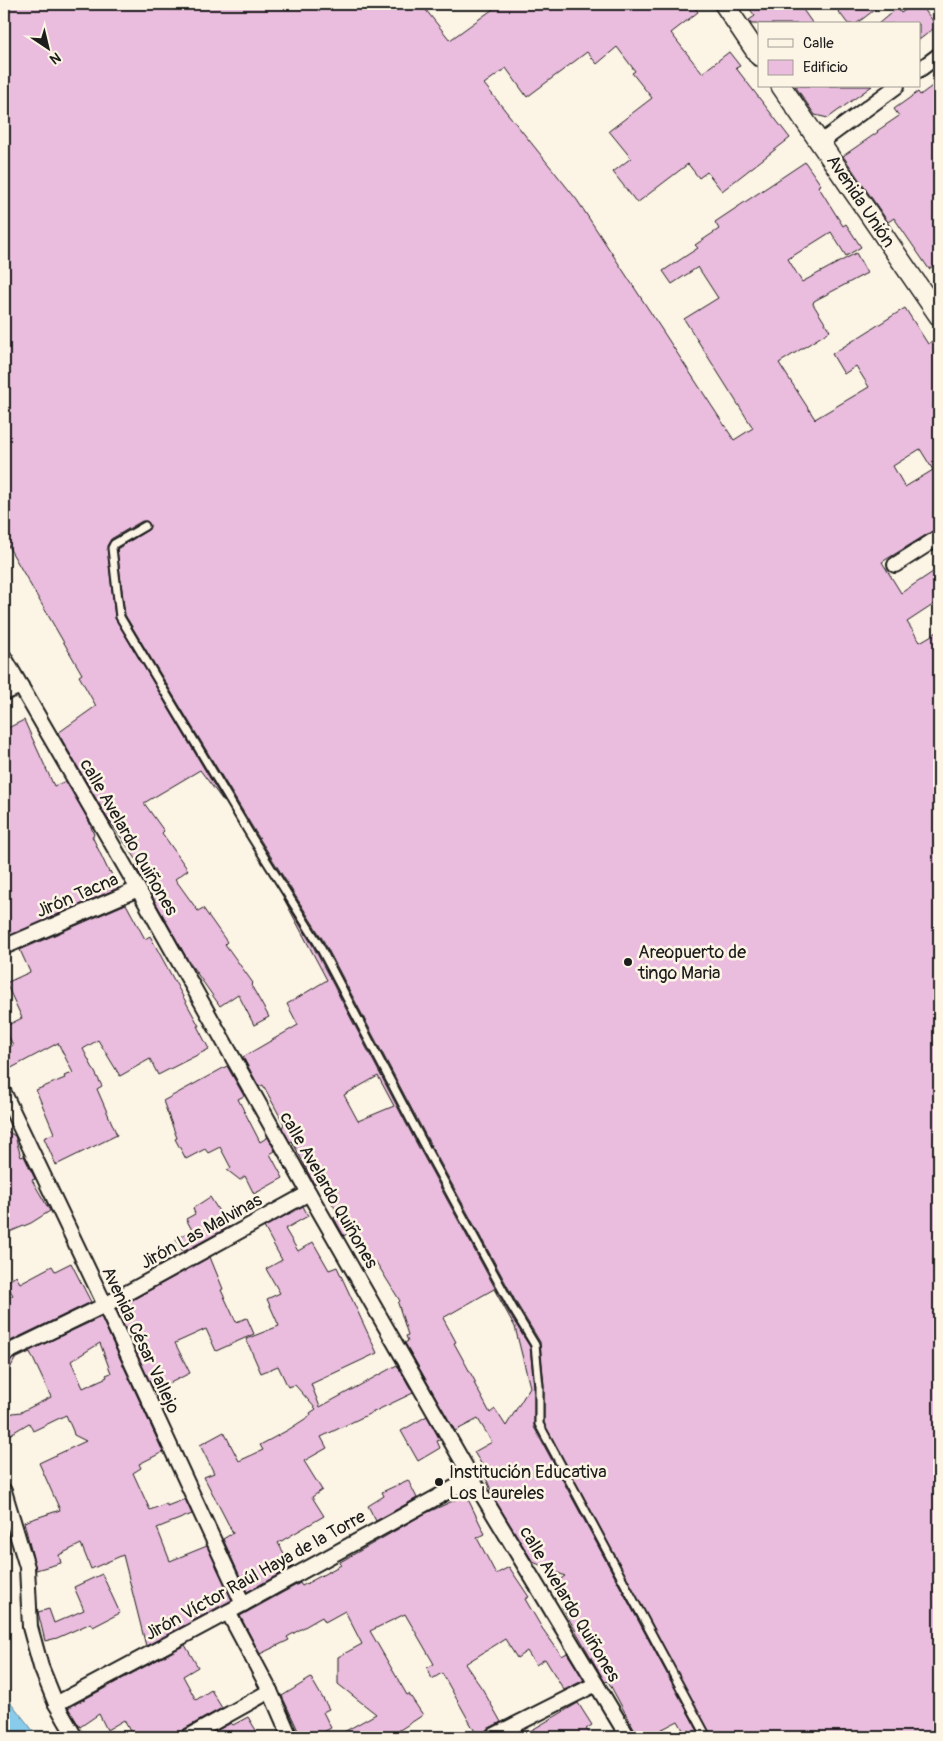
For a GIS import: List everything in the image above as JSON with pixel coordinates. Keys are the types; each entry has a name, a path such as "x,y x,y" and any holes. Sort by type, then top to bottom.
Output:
{"main road":[{"path":"724,4 758,55"},
{"name":"Avenida Unión","path":"782,88 939,316"}],"street":[{"path":"920,69 939,55"},
{"path":"821,142 894,88"},
{"path":"895,565 939,537"},
{"name":"calle Avelardo Quiñones","path":"4,657 138,889 472,1478 628,1737"},
{"path":"4,693 21,686"},
{"name":"Jirón Tacna","path":"4,947 138,889"},
{"name":"Avenida César Vallejo","path":"4,1094 10,1121 104,1305 243,1604"},
{"name":"Jirón Las Malvinas","path":"4,1354 104,1305 309,1193"},
{"name":"Jirón Víctor Raúl Haya de la Torre","path":"56,1704 472,1478"},
{"path":"4,1490 27,1566 30,1627 41,1667 56,1704 75,1737"},
{"path":"228,1612 270,1691 290,1737"},
{"path":"491,1737 596,1684"},
{"path":"188,1737 270,1691"}],"lane":[{"path":"145,526 114,544 112,548 120,617 251,836 318,943 428,1152 535,1346 539,1386 539,1424 708,1737"}],"water":[{"path":"4,1694 38,1737 4,1737"}],"building":[{"name":"Areopuerto de tingo Maria","path":"4,4 421,4 450,40 500,4 546,4 550,9 557,4 692,4 698,12 671,33 702,73 729,52 740,66 736,68 790,138 722,191 707,172 699,178 688,164 637,203 613,172 631,158 609,131 652,98 632,73 635,71 617,47 597,64 587,52 527,97 506,68 484,84 577,200 734,440 753,428 684,319 718,298 698,267 672,284 663,271 698,248 695,245 719,229 715,222 805,162 821,185 818,186 843,226 846,224 861,247 846,256 831,232 788,259 802,282 856,253 867,273 814,301 813,304 830,331 779,363 815,419 869,387 856,366 844,374 832,354 905,308 928,344 932,341 939,353 939,528 882,562 901,593 939,568 939,601 907,622 920,642 939,631 939,1737 712,1737 544,1423 544,1386 540,1342 517,1304 428,1140 323,940 256,833 125,615 117,549 148,530 150,526 147,521 142,521 111,539 107,546 115,618 224,802 200,770 144,803 188,870 175,879 198,911 203,908 227,942 225,944 253,983 251,985 269,1017 254,1025 238,994 220,1006 189,962 135,866 139,863 106,816 58,733 96,706 79,676 82,674 4,539","holes":["920,449 933,470 905,487 893,466"]},
{"path":"746,4 799,4 812,22 758,22 758,24 751,24 749,20 755,16"},
{"path":"833,4 882,4 859,22 846,22"},
{"path":"914,4 920,4 937,26 920,39 920,22 880,22 897,8 901,13"},
{"path":"939,81 939,262 929,269 894,218 888,222 843,156 899,116 894,109 918,92 920,95"},
{"path":"796,88 869,88 828,118 815,115"},
{"path":"24,720 54,786 66,781 89,821 94,835 92,836 118,888 4,938 4,730"},
{"path":"284,899 313,946 418,1146 507,1310 530,1347 534,1386 534,1427 701,1737 687,1737 678,1721 647,1737 641,1737 636,1733 608,1681 605,1682 562,1607 567,1604 555,1583 565,1576 533,1562 495,1500 482,1465 474,1452 492,1442 478,1419 455,1431 405,1343 408,1341 406,1336 408,1335 398,1303 400,1301 376,1262 372,1263 351,1231 344,1236 334,1218 339,1215 326,1193 327,1178 314,1184 292,1141 290,1142 282,1128 284,1124 263,1085 259,1087 243,1057 298,1025 287,1004 327,980","holes":["378,1076 394,1106 358,1121 344,1095","494,1289 515,1327 530,1387 506,1426 495,1409 490,1413 443,1318"]},
{"path":"126,904 145,939 150,936 199,1026 197,1026 209,1049 158,1075 150,1059 120,1076 98,1040 83,1049 102,1086 97,1089 117,1135 56,1165 44,1138 54,1133 36,1090 73,1073 58,1043 4,1072 4,1050 13,1045 4,1027 22,1018 6,983 30,972 20,950"},
{"path":"227,1066 244,1096 238,1099 260,1142 268,1137 275,1151 270,1154 283,1178 254,1194 245,1176 240,1180 227,1170 231,1168 220,1147 208,1153 205,1149 186,1159 175,1139 177,1138 163,1101"},
{"path":"4,1129 15,1136 21,1157 24,1156 35,1179 32,1180 50,1211 31,1223 7,1233 4,1226"},
{"path":"210,1197 229,1227 183,1252 176,1239 192,1230 186,1219 195,1214 193,1208"},
{"path":"303,1206 308,1216 285,1229 298,1251 313,1242 329,1270 337,1267 377,1353 311,1384 320,1407 397,1365 413,1393 321,1437 327,1448 304,1461 322,1490 312,1497 324,1516 278,1543 292,1567 247,1592 223,1539 233,1533 204,1477 214,1473 200,1445 224,1432 239,1461 263,1450 260,1445 288,1430 311,1415 310,1413 316,1409 295,1385 288,1387 278,1366 261,1373 246,1339 279,1326 267,1299 280,1293 266,1269 282,1260 264,1227"},
{"path":"210,1257 223,1289 221,1290 236,1322 247,1318 254,1334 216,1351 206,1329 175,1343 190,1373 154,1391 116,1309"},
{"path":"71,1263 91,1302 4,1344 4,1300 13,1295 5,1283 16,1276 20,1283 52,1266 55,1271"},
{"path":"101,1317 163,1452 139,1464 141,1468 133,1473 150,1510 167,1503 167,1506 185,1499 192,1514 157,1528 170,1561 207,1546 232,1600 146,1646 123,1555 91,1569 81,1544 59,1555 61,1563 36,1570 24,1522 60,1510 39,1463 86,1441 74,1435 66,1415 33,1431 29,1423 4,1438 4,1418 51,1397 30,1352 15,1359 4,1380 4,1363","holes":["100,1343 111,1373 106,1375 107,1377 83,1388 71,1361"]},
{"path":"427,1416 440,1440 437,1441 440,1448 418,1461 401,1431"},
{"path":"408,1480 417,1498 376,1521 368,1506 384,1496 382,1492"},
{"path":"466,1495 485,1534 477,1538 496,1574 509,1567 529,1597 525,1599 542,1628 562,1656 567,1653 584,1680 564,1690 545,1659 536,1665 527,1651 517,1658 505,1639 465,1664 483,1690 501,1722 487,1729 483,1735 478,1737 442,1673 432,1679 427,1668 434,1664 405,1614 370,1631 407,1695 409,1694 423,1715 389,1737 335,1737 376,1714 338,1684 338,1657 362,1644 345,1611 325,1622 322,1617 287,1637 289,1640 260,1654 240,1616 300,1583 302,1586 341,1565 340,1562 424,1514"},
{"path":"102,1574 120,1613 93,1627 91,1623 57,1638 45,1641 38,1612 49,1609 54,1623 84,1610 74,1587"},
{"path":"185,1645 198,1667 183,1676 196,1700 211,1690 222,1708 184,1729 179,1737 133,1737 124,1720 107,1730 99,1714 80,1727 68,1708"},
{"path":"311,1678 329,1709 323,1712 331,1728 314,1737 301,1737 282,1696"},
{"path":"578,1703 592,1725 586,1729 593,1737 520,1737"},
{"path":"248,1717 260,1737 205,1737 231,1723 233,1725"}],"place":[{"name":"Areopuerto de tingo Maria","path":"628,962"},
{"name":"Institución Educativa Los Laureles","path":"439,1482"}]}
